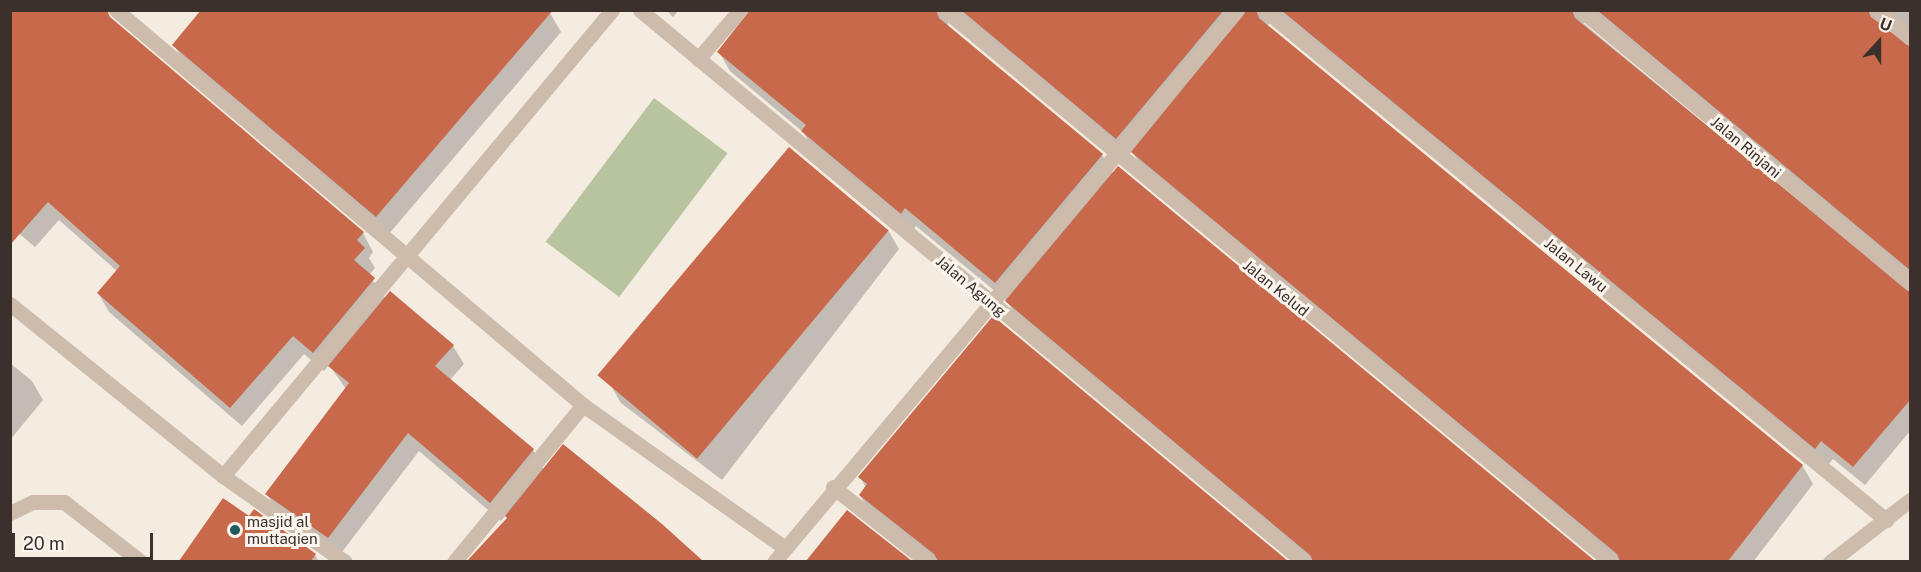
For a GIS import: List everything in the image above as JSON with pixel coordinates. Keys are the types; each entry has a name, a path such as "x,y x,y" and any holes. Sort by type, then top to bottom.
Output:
{"street":[{"path":"116,10 583,405 785,548"},
{"path":"223,476 408,259 612,10"},
{"name":"Jalan Agung","path":"640,10 1304,561"},
{"path":"698,59 740,10"},
{"name":"Jalan Kelud","path":"945,10 1116,156 1611,561"},
{"path":"774,561 1237,10"},
{"name":"Jalan Lawu","path":"1265,10 1886,520"},
{"name":"Jalan Rinjani","path":"1581,10 1911,283"},
{"path":"1877,10 1911,38"},
{"path":"10,304 223,476 345,561"},
{"path":"454,561 583,405"},
{"path":"834,487 928,561"},
{"path":"1830,561 1911,500"},
{"path":"10,513 33,502 64,502 141,561"}],"green space":[{"path":"654,98 727,153 619,297 546,242"}],"building":[{"path":"10,10 107,10 110,17 364,232 357,240 365,248 354,260 375,278 313,353 293,336 230,408 97,293 120,266 48,202 10,245"},
{"path":"201,10 553,10 376,217 172,45"},
{"path":"750,10 936,10 939,18 1103,154 995,283 905,208 901,214 801,131 806,125 717,52"},
{"path":"961,10 1224,10 1116,139"},
{"path":"1247,10 1256,10 1259,18 1803,465 1728,561 1620,561 1617,554 1131,152"},
{"path":"1281,10 1572,10 1575,18 1911,292 1911,399 1853,467 1821,441 1815,449"},
{"path":"1597,10 1868,10 1871,17 1911,47 1911,271"},
{"path":"789,147 889,231 697,459 597,375"},
{"path":"1118,166 1595,561 1313,561 1310,555 1005,301"},
{"path":"390,291 454,345 435,366 534,449 490,503 408,433 328,538 265,494 349,383 328,366"},
{"path":"993,316 1288,561 938,561 934,554 859,495 867,484 858,477"},
{"path":"563,444 662,524 703,561 467,561 507,518 505,516"},
{"name":"masjid al muttaqien","path":"223,498 249,516 254,509 316,554 311,561 179,561"},
{"path":"847,510 912,561 806,561"}],"place":[{"name":"masjid al muttaqien","path":"235,530"}]}
